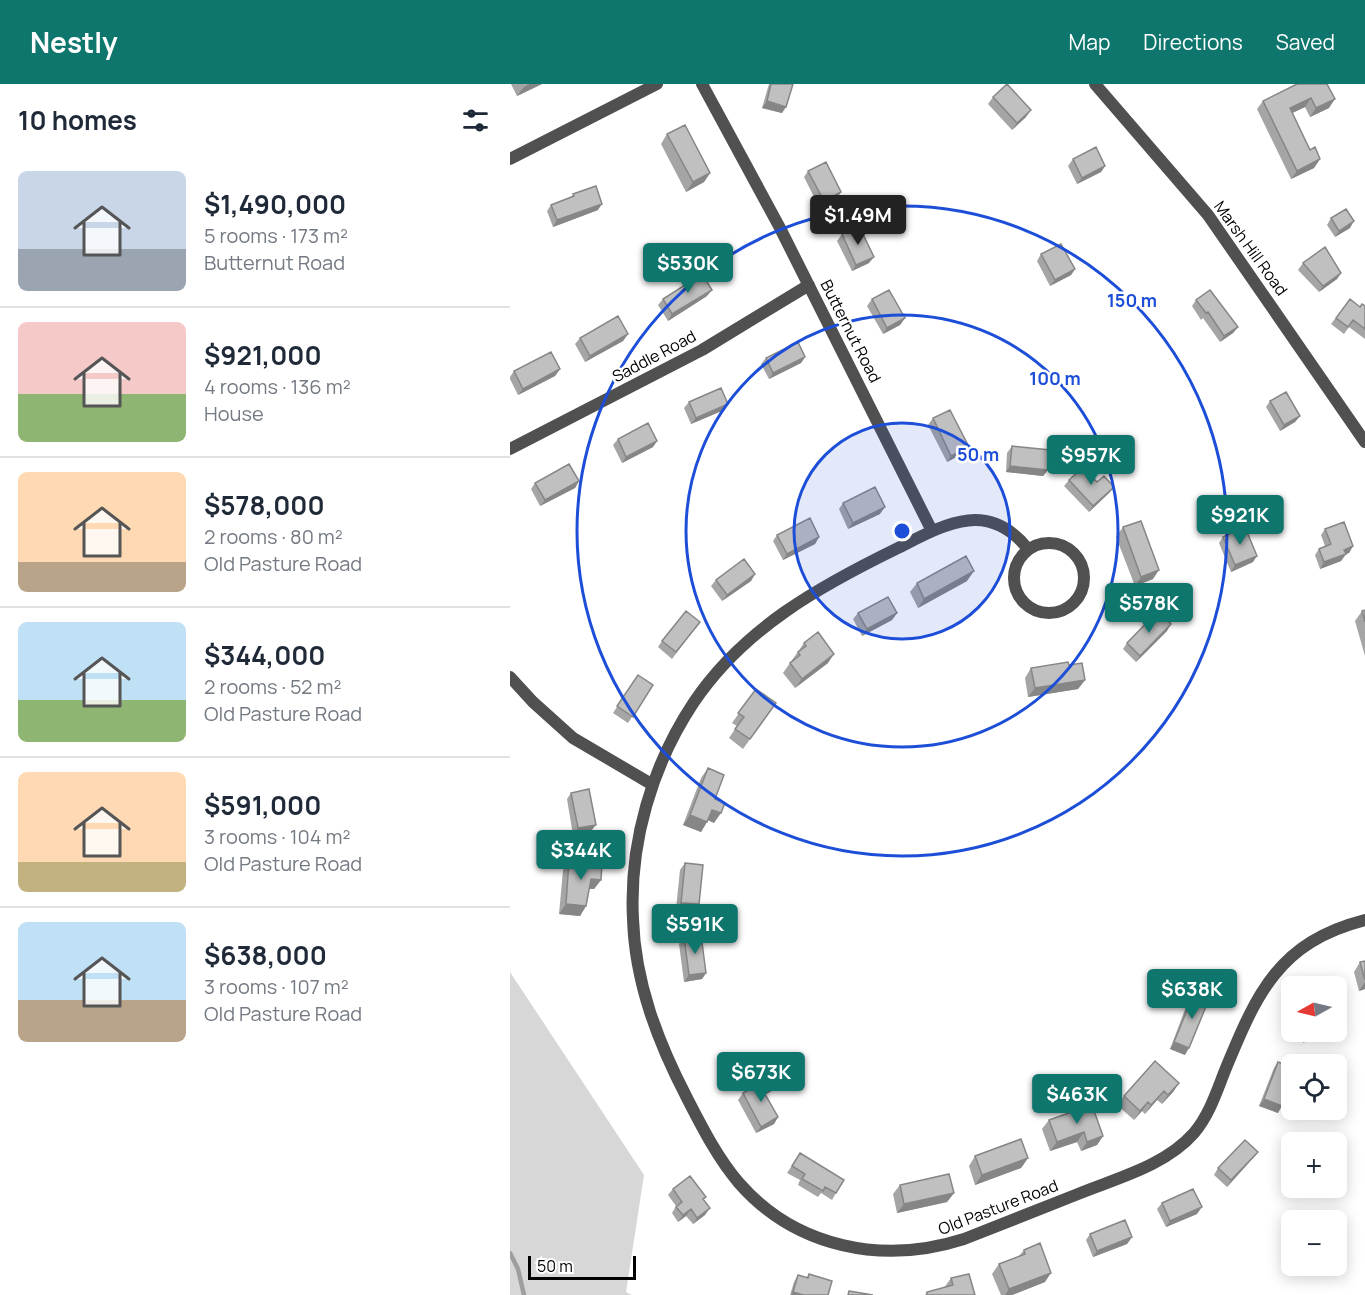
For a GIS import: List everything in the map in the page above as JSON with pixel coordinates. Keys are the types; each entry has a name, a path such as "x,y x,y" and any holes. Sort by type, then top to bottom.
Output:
{"street":[{"path":"510,159 657,84"},
{"name":"Butternut Road","path":"702,84 748,166 932,531"},
{"name":"Marsh Hill Road","path":"1095,84 1208,216 1365,442"},
{"name":"Saddle Road","path":"510,449 702,350 809,285"},
{"name":"Old Pasture Road","path":"1028,549 1010,530 987,520 962,521 932,531 811,594 752,636 718,671 693,704 660,764 635,862 633,920 640,977 655,1030 675,1074 708,1138 738,1182 790,1225 810,1235 853,1249 898,1252 943,1246 1138,1170 1168,1154 1193,1133 1204,1118 1249,1012 1273,975 1289,958 1324,934 1365,920"},
{"path":"1052,543 1074,554 1083,568 1083,585 1070,606 1054,612 1037,611 1018,594 1015,570 1028,549 1052,543"},
{"path":"510,677 533,702 573,738 653,785"}],"shaded area":[{"path":"510,972 644,1175 626,1292 632,1295 510,1295"}],"building":[{"path":"771,84 793,84 786,107 767,101"},
{"path":"1007,84 1031,110 1017,123 993,97"},
{"path":"1297,84 1327,84 1335,99 1316,108 1311,98 1290,108 1310,150 1315,147 1320,159 1297,171 1263,101"},
{"path":"685,125 710,173 693,182 667,134"},
{"path":"1096,147 1105,166 1082,178 1073,159"},
{"path":"826,162 841,192 824,201 808,171"},
{"path":"596,186 602,204 557,220 551,205"},
{"path":"1346,209 1354,221 1339,231 1331,218"},
{"path":"859,226 874,257 856,265 842,234"},
{"path":"1061,244 1075,269 1055,280 1041,254"},
{"path":"1325,247 1341,273 1323,286 1303,263"},
{"path":"702,274 712,290 672,314 663,299"},
{"path":"889,290 905,318 887,328 872,299"},
{"path":"1210,290 1238,327 1224,336 1208,312 1206,313 1196,300"},
{"path":"1350,299 1360,307 1362,304 1365,306 1365,329 1353,320 1348,327 1336,318"},
{"path":"618,316 628,334 590,356 580,338"},
{"path":"798,342 805,357 773,373 766,358"},
{"path":"551,352 560,369 523,389 514,371"},
{"path":"721,388 728,404 696,418 689,402"},
{"path":"1286,392 1300,416 1284,425 1270,401"},
{"path":"950,410 969,447 951,456 933,418"},
{"path":"648,423 657,441 626,457 618,439"},
{"path":"1012,446 1050,450 1048,470 1010,466"},
{"path":"569,464 579,481 545,500 535,483"},
{"path":"1083,467 1097,482 1104,476 1114,487 1093,506 1069,480"},
{"path":"875,487 885,507 853,523 843,503"},
{"path":"810,518 819,537 787,554 777,535"},
{"path":"1141,521 1159,570 1141,577 1123,527"},
{"path":"1344,522 1353,546 1344,550 1346,554 1324,562 1319,549 1331,544 1325,529"},
{"path":"1245,527 1257,556 1235,565 1223,537"},
{"path":"966,556 974,571 924,599 917,583"},
{"path":"744,559 755,574 727,595 716,580"},
{"path":"888,597 897,613 867,629 858,613"},
{"path":"686,611 700,622 676,652 662,641"},
{"path":"1158,611 1171,624 1140,656 1127,643"},
{"path":"818,632 834,654 802,679 790,663 800,655 798,652 806,646 804,643"},
{"path":"1068,662 1069,665 1082,663 1085,680 1035,688 1031,668"},
{"path":"638,675 653,685 633,717 617,706"},
{"path":"756,689 776,703 750,739 735,729 744,717 738,713"},
{"path":"708,768 724,775 715,799 725,803 721,813 712,810 707,822 690,815"},
{"path":"589,789 596,825 578,828 571,793"},
{"path":"569,860 602,863 601,880 591,879 586,906 566,904"},
{"path":"685,863 703,865 699,904 681,903"},
{"path":"701,935 706,973 689,975 684,937"},
{"path":"1365,961 1365,980 1360,962"},
{"path":"1194,993 1209,999 1189,1048 1174,1042"},
{"path":"1155,1061 1179,1083 1168,1095 1164,1091 1151,1105 1148,1102 1140,1111 1124,1096"},
{"path":"1278,1062 1281,1063 1281,1106 1264,1099"},
{"path":"766,1080 772,1090 765,1094 778,1117 761,1127 743,1093"},
{"path":"1092,1105 1103,1136 1087,1142 1084,1132 1057,1142 1049,1120"},
{"path":"1021,1139 1028,1158 982,1175 975,1156"},
{"path":"1245,1140 1258,1152 1231,1180 1218,1168"},
{"path":"800,1153 844,1180 836,1193 825,1187 823,1191 802,1179 805,1174 792,1166"},
{"path":"949,1174 954,1193 904,1204 900,1185"},
{"path":"690,1176 706,1197 703,1199 710,1208 697,1218 691,1209 683,1215 676,1207 682,1202 673,1189"},
{"path":"1193,1189 1202,1207 1170,1221 1162,1203"},
{"path":"1125,1220 1132,1237 1097,1251 1090,1234"},
{"path":"1040,1243 1051,1273 1009,1289 999,1264 1025,1254 1024,1250"},
{"path":"809,1274 832,1281 828,1295 803,1295 793,1292 798,1275 808,1278"},
{"path":"969,1274 975,1295 927,1295 927,1292 953,1285 951,1278"},
{"path":"849,1291 873,1295 848,1295"}],"waterway":[{"path":"510,1253 518,1269 524,1295"}]}
